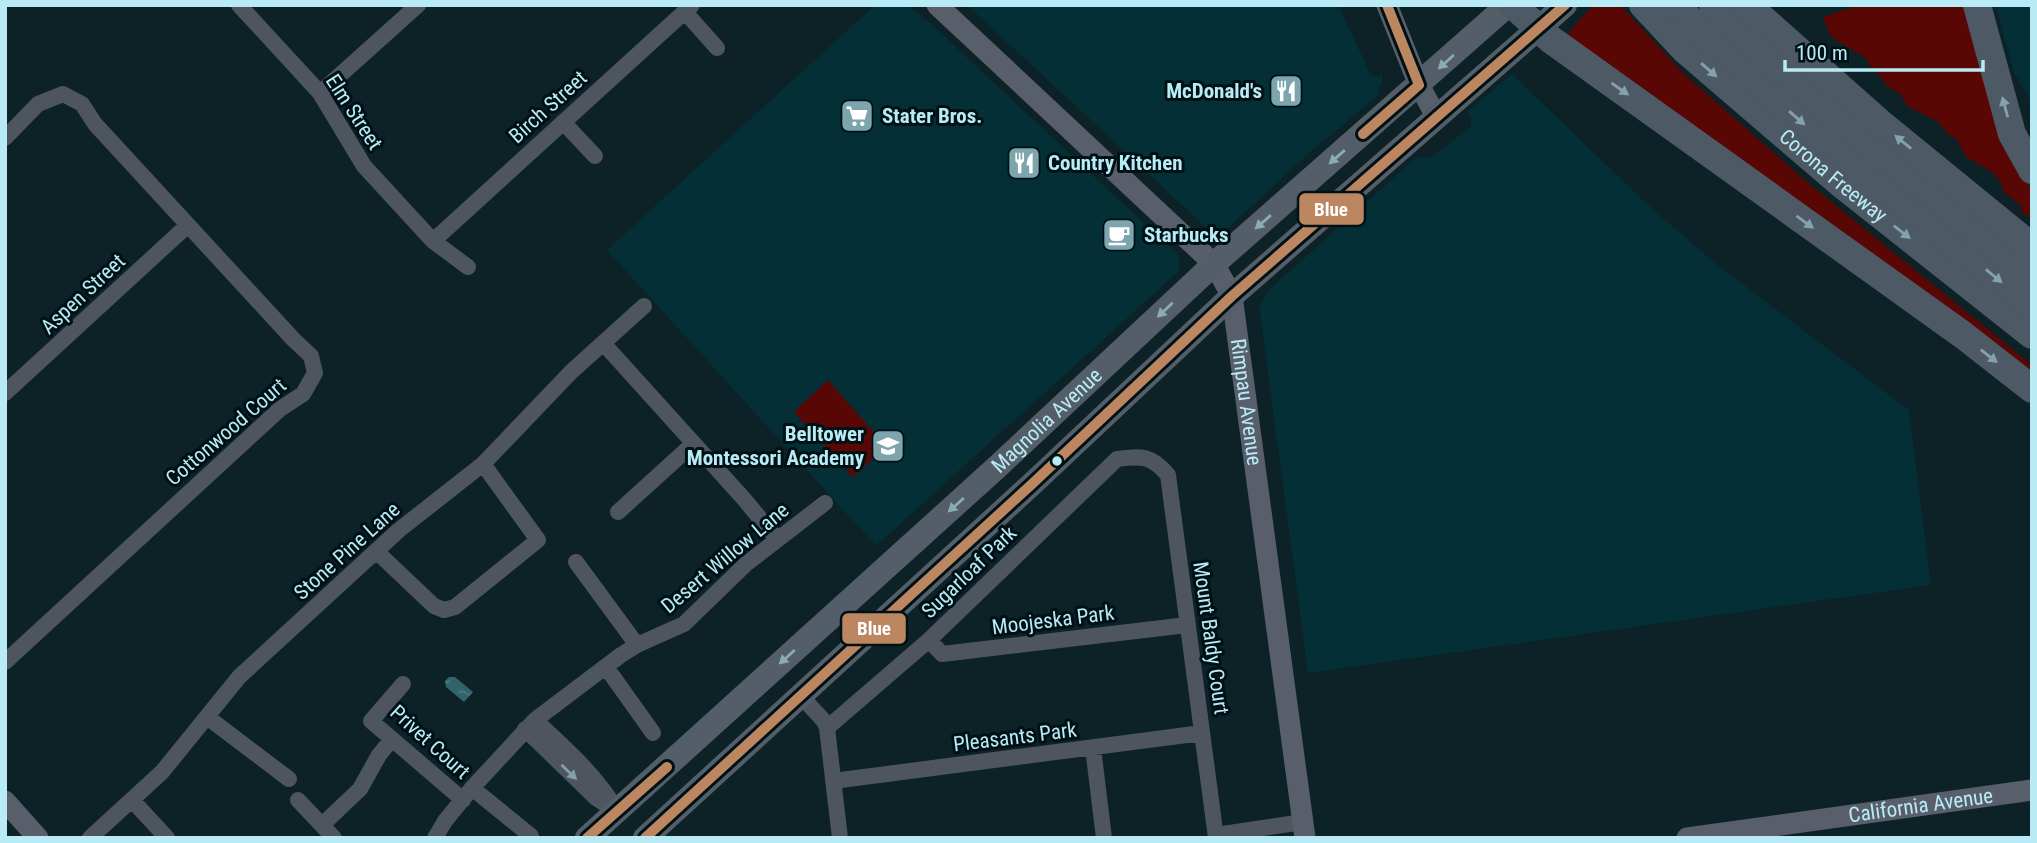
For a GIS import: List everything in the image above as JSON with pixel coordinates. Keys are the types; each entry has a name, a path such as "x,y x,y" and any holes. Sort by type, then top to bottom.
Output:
{"highway":[{"path":"1511,5 1550,39 1963,335 2032,389"},
{"name":"Corona Freeway","path":"1643,5 1685,50 1840,183 2032,335"},
{"path":"1675,5 1712,42 1834,150 2032,306"},
{"path":"1713,5 1749,41 1833,114 2032,279"},
{"path":"1747,5 1879,122 2032,247"},
{"path":"1977,5 2012,134 2032,170"}],"main road":[{"name":"Rimpau Avenue","path":"937,5 1214,264 1232,296 1304,830"},
{"path":"1387,5 1419,85 1437,118"},
{"name":"Magnolia Avenue","path":"587,838 1006,459 1214,264 1511,5"},
{"name":"Magnolia Avenue","path":"643,838 1032,484 1232,296 1564,6"},
{"path":"1006,459 1032,484"},
{"name":"California Avenue","path":"1687,838 2032,790"},
{"path":"5,801 38,838"},
{"path":"618,812 643,838"}],"street":[{"name":"Elm Street","path":"240,5 320,93 364,166 433,241 468,267"},
{"path":"320,93 418,5"},
{"path":"689,9 717,48"},
{"name":"Birch Street","path":"433,241 689,9"},
{"name":"Cottonwood Court","path":"5,138 38,104 63,94 82,104 95,124 311,356 315,373 303,394 279,409 5,662"},
{"path":"563,122 595,156"},
{"name":"Aspen Street","path":"5,394 188,225"},
{"name":"Stone Pine Lane","path":"90,838 162,772 239,677 376,551 483,464 571,372 644,306"},
{"path":"603,343 777,539"},
{"path":"618,512 693,444"},
{"name":"Mount Baldy Court","path":"1143,456 1160,465 1168,475 1216,836"},
{"name":"Sugarloaf Park","path":"827,728 929,640 1118,460 1143,456"},
{"path":"376,551 434,606 444,610 455,607 538,540 483,464"},
{"name":"Desert Willow Lane","path":"435,838 445,821 530,724 637,645 684,624 746,564 825,503"},
{"path":"576,562 637,645"},
{"name":"Moojeska Park","path":"929,640 942,654 1187,625"},
{"path":"606,667 653,733"},
{"name":"Privet Court","path":"403,684 371,721 468,794 531,836"},
{"path":"799,694 824,721 827,728 840,838"},
{"path":"207,717 289,779"},
{"path":"530,724 578,759 605,789 618,812"},
{"name":"Pleasants Park","path":"833,781 1202,733"},
{"path":"298,800 328,832 392,739"},
{"path":"1093,748 1104,838"},
{"path":"132,800 167,838"},
{"path":"1216,836 1304,830"}],"shaded area":[{"path":"875,5 907,5 930,23 1179,256 1179,271 876,546 607,250"},
{"path":"967,5 1338,5 1371,75 1378,77 1382,73 1382,84 1377,90 1380,94 1308,154 1226,230 1211,232"},
{"path":"1593,5 1620,5 1683,73 1807,182 2032,365 2032,378 1569,36 1570,31"},
{"path":"1859,5 1968,5 2020,171 2032,191 2032,219 2004,192 2000,181 1992,172 1966,157 1956,138 1951,137 1937,121 1908,107 1900,93 1888,87 1870,67 1867,59 1829,33 1823,17"},
{"path":"1996,5 2032,5 2032,102 2014,73"},
{"path":"1512,74 1648,205 1716,264 1909,410 1931,585 1308,673 1259,306 1271,288 1418,156 1432,157 1471,126 1471,116 1467,112"},
{"path":"828,380 886,446 853,477 794,412"}],"water":[{"path":"449,677 455,677 473,692 464,702 446,687 445,681"}],"transit line":[{"name":"Blue","path":"1363,134 1419,85 1387,5"},
{"name":"Blue","path":"645,838 1032,484 1232,296 1565,5"},
{"name":"Blue","path":"587,838 667,767"}],"place":[{"name":"McDonald's","path":"1286,91"},
{"name":"Stater Bros.","path":"857,116"},
{"name":"Country Kitchen","path":"1024,163"},
{"name":"Starbucks","path":"1119,235"},
{"name":"Belltower Montessori Academy","path":"888,446"}]}
